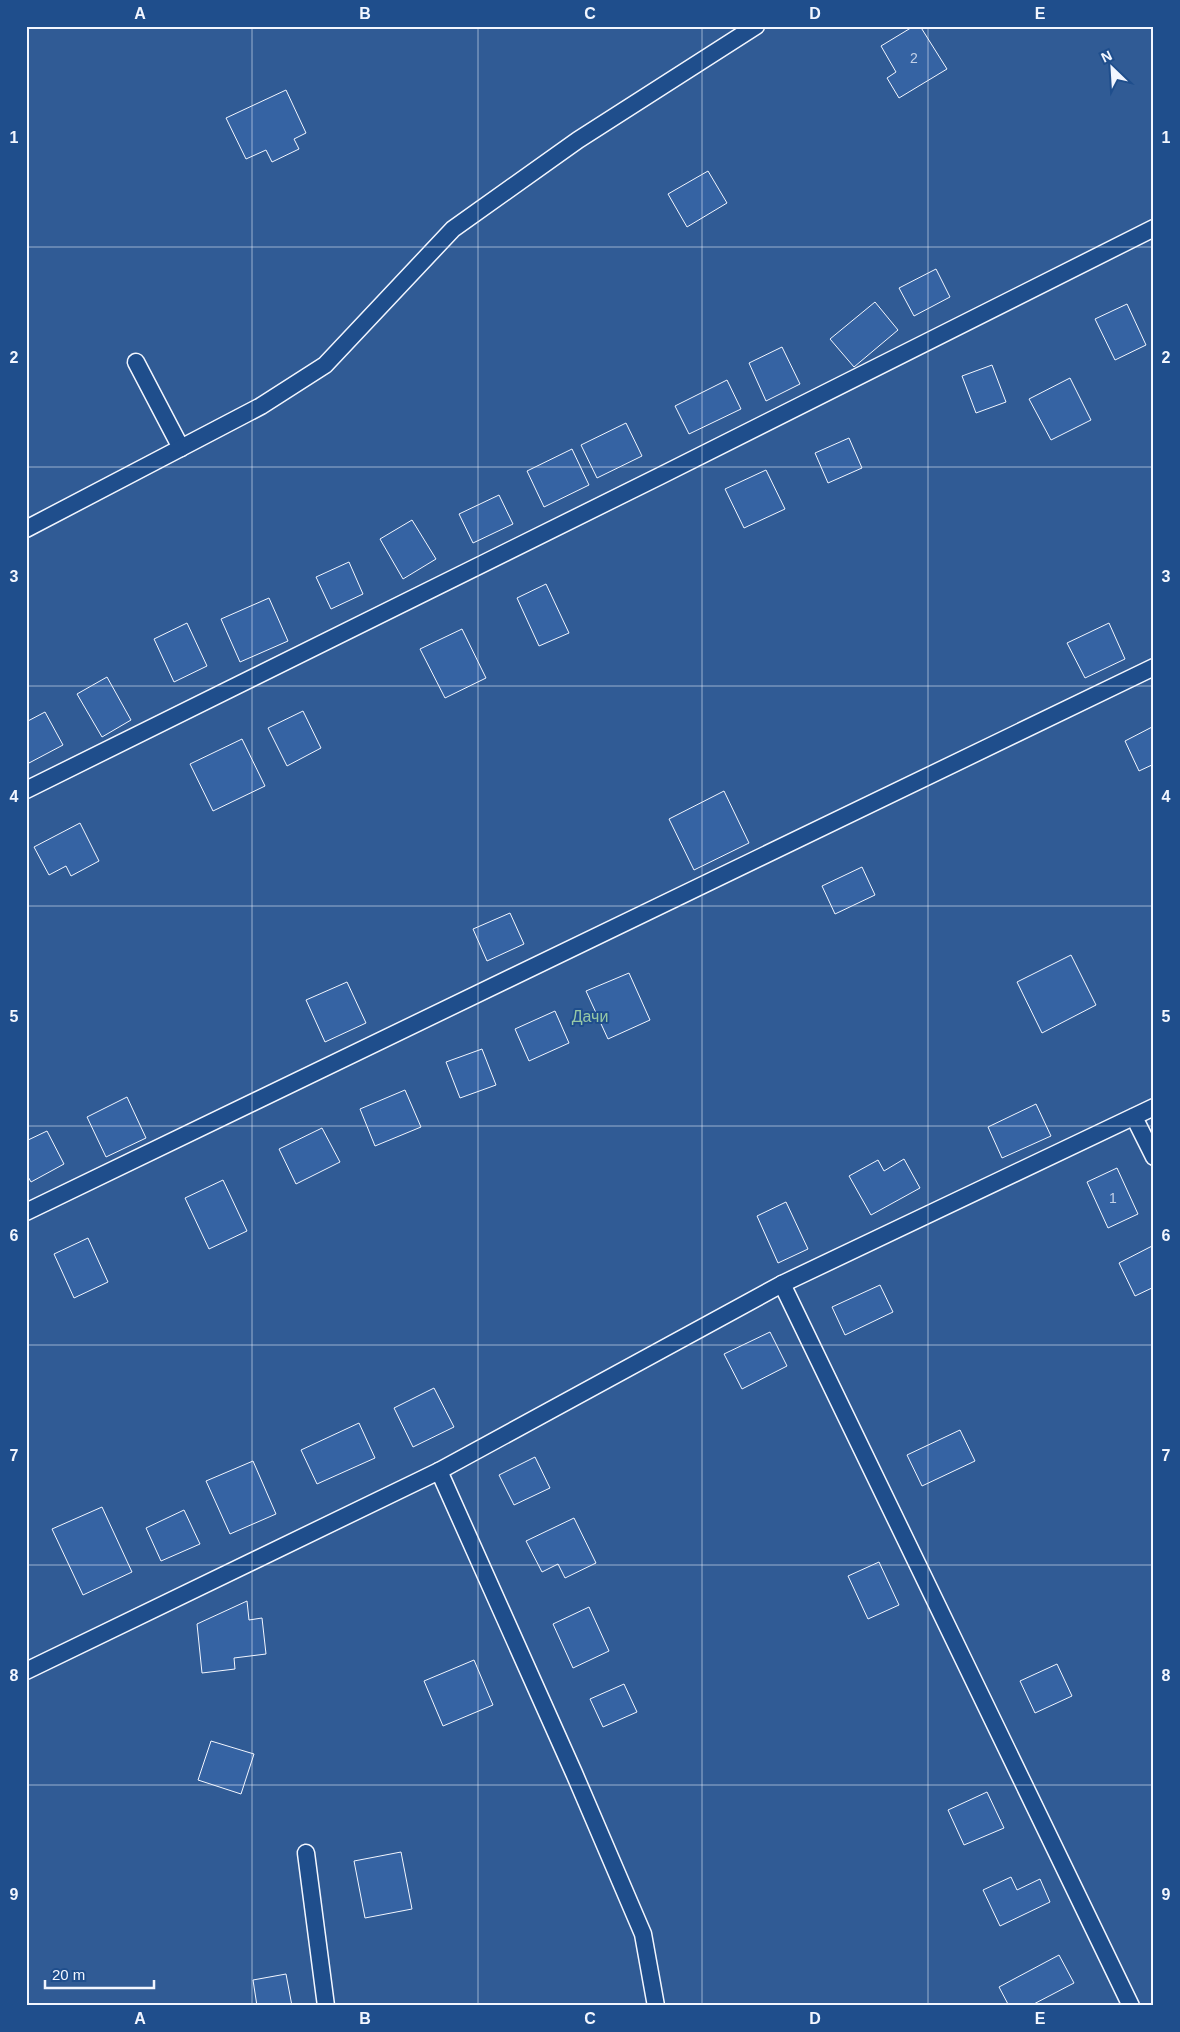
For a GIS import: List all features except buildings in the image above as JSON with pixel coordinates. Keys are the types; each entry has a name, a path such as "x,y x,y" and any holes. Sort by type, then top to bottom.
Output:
{"lane":[{"path":"26,529 261,406 325,365 453,229 578,140 756,26"},
{"path":"26,790 669,472 1154,228"},
{"path":"136,362 181,448"},
{"path":"26,1212 1154,667"},
{"path":"26,1671 439,1471 782,1284 1154,1107"},
{"path":"1134,1116 1154,1157"},
{"path":"782,1284 1131,2006"},
{"path":"439,1471 574,1773 643,1934 656,2006"},
{"path":"306,1853 326,2006"}],"shaded area":[{"name":"Дачи","path":"26,26 1154,26 1154,2006 26,2006"}]}
